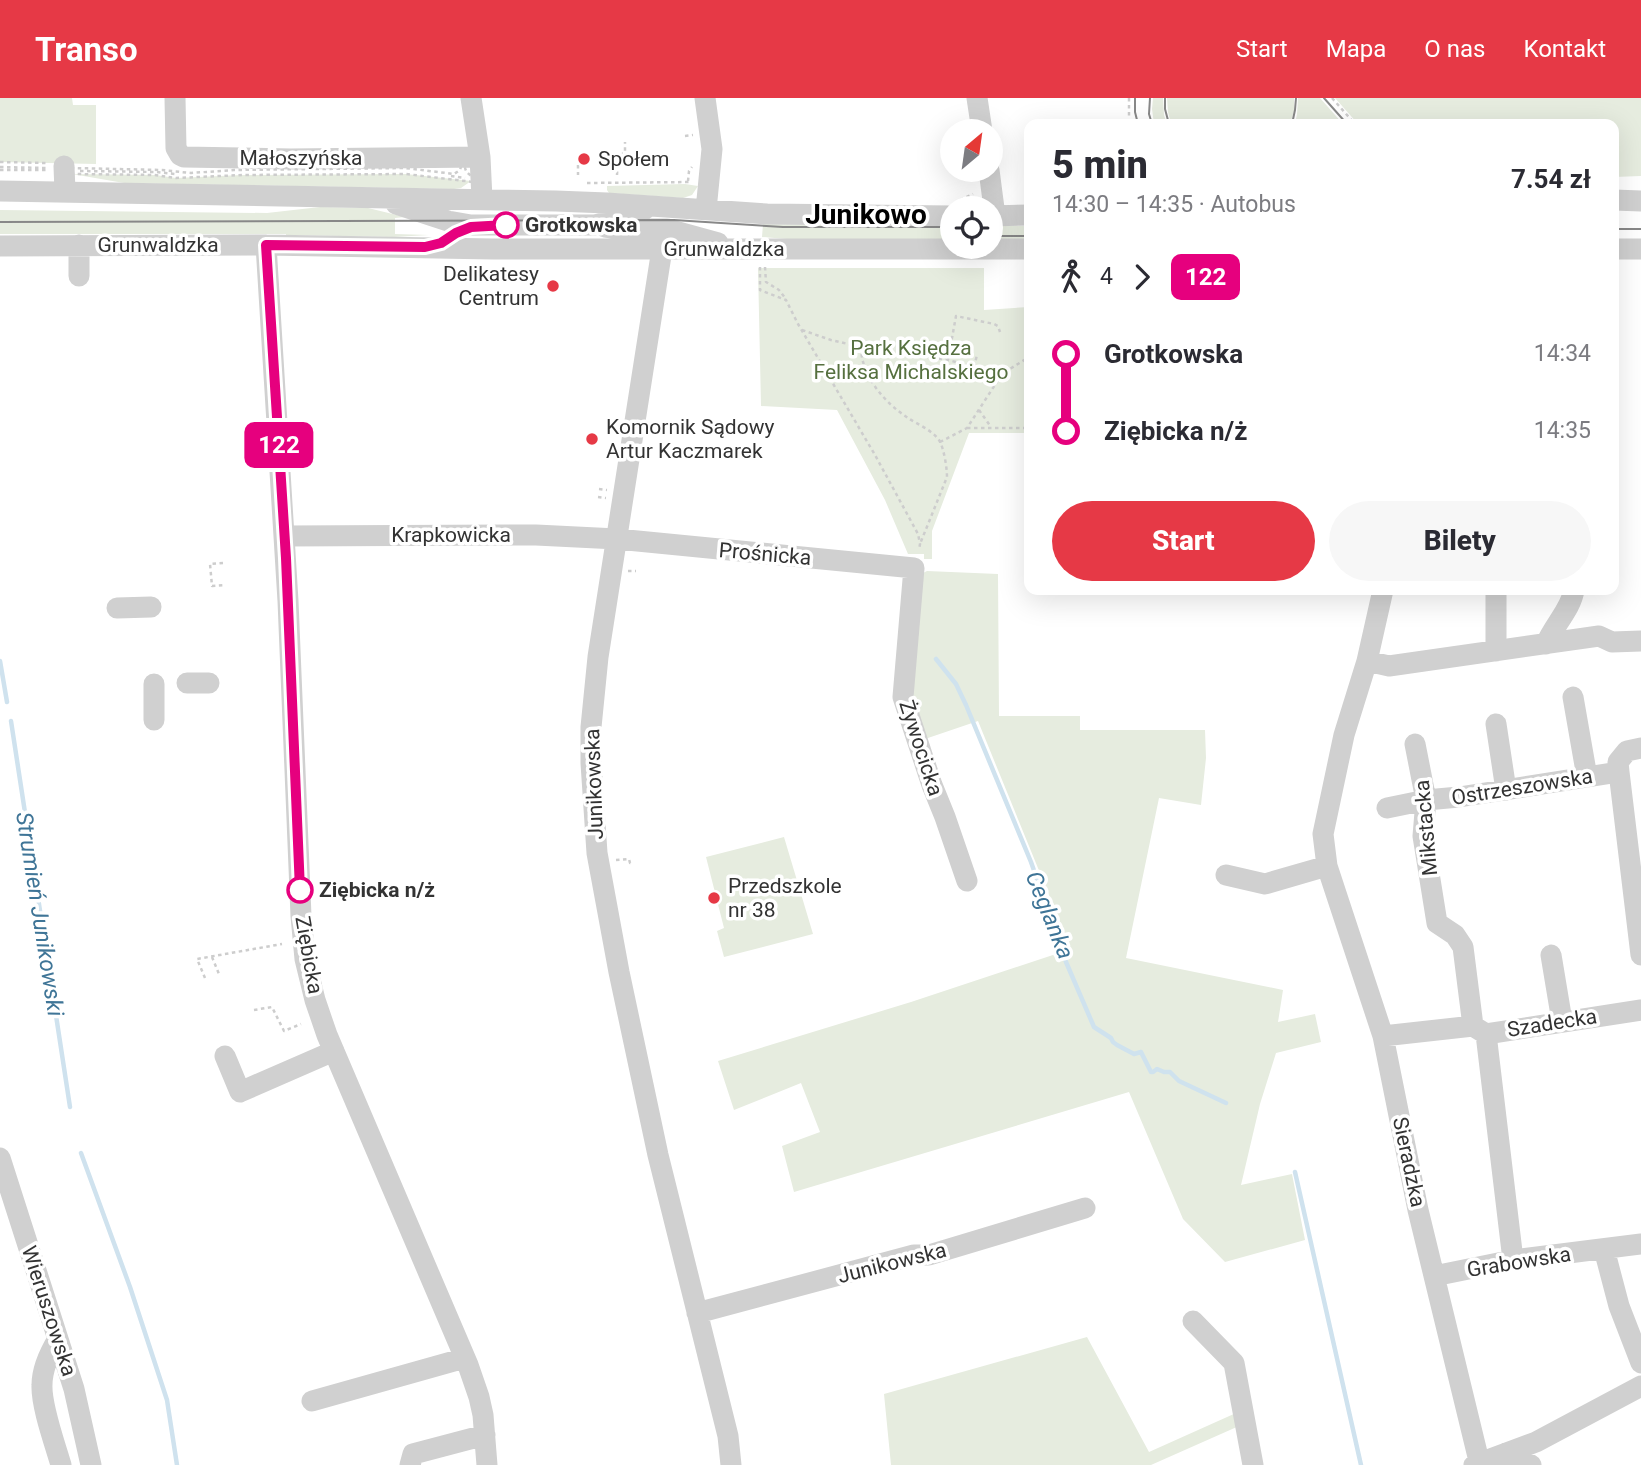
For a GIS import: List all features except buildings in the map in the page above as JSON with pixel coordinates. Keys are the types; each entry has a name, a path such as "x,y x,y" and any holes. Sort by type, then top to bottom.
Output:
{"street":[{"name":"Małoszyńska","path":"174,98 176,148 184,157 291,159 481,156"},
{"path":"471,98 481,156 482,200"},
{"path":"705,98 712,149 706,210"},
{"path":"977,98 980,119"},
{"path":"55,168 65,192"},
{"name":"Grunwaldzka","path":"0,191 587,202 799,215 940,216"},
{"path":"367,197 448,221 477,225 594,225 620,229 674,230 754,256"},
{"path":"1619,200 1641,201"},
{"path":"594,225 642,209 665,206"},
{"path":"1003,216 1024,215"},
{"path":"411,248 441,243 456,233 477,225"},
{"path":"79,245 79,276"},
{"name":"Grunwaldzka","path":"0,246 266,245 662,249 754,256 1024,249"},
{"name":"Ziębicka","path":"266,245 285,536 305,959 334,1051 465,1359 479,1398 487,1465"},
{"name":"Junikowska","path":"662,249 598,657 591,727 591,763 597,853 619,972 653,1132 728,1436 731,1465"},
{"path":"1619,249 1641,249"},
{"name":"Krapkowicka","path":"285,536 536,535 617,539"},
{"name":"Prośnicka","path":"617,539 916,563"},
{"name":"Żywocicka","path":"916,563 903,697 967,881"},
{"name":"Sieradzka","path":"1381,595 1367,661 1344,735 1323,834 1327,866 1382,1037 1418,1210 1478,1464"},
{"path":"1496,595 1496,651"},
{"path":"1546,644 1573,595"},
{"path":"117,608 151,607"},
{"path":"1367,661 1389,666 1599,636 1612,642 1641,641"},
{"path":"154,684 154,720"},
{"path":"1573,697 1587,777"},
{"path":"1496,724 1506,790"},
{"name":"Mikstacka","path":"1415,744 1426,800 1423,836 1437,923 1455,935 1463,947 1480,1030 1513,1260"},
{"name":"Ostrzeszowska","path":"1387,808 1619,772 1618,762 1627,751 1641,748"},
{"path":"1619,772 1641,955"},
{"path":"1226,875 1265,884 1327,866"},
{"path":"1551,955 1562,1021"},
{"name":"Szadecka","path":"1382,1037 1480,1030 1641,1010"},
{"path":"225,1056 240,1092 334,1051"},
{"name":"Wieruszowska","path":"0,1158 74,1389 91,1465"},
{"name":"Junikowska","path":"697,1313 914,1255 929,1255 1085,1208"},
{"name":"Grabowska","path":"1434,1276 1513,1260 1641,1244"},
{"path":"1604,1250 1619,1306 1641,1363"},
{"path":"1193,1321 1234,1363 1253,1465"},
{"path":"58,1339 49,1356 42,1381 42,1394 61,1465"},
{"path":"312,1401 465,1359"},
{"path":"1478,1464 1536,1442 1641,1386"},
{"path":"410,1465 414,1454 485,1435"},
{"path":"1506,1453 1531,1465"}],"path":[{"path":"1129,98 1129,119"},
{"path":"1332,98 1351,119"},
{"path":"617,175 618,157 625,152 625,142"},
{"path":"0,164 55,168"},
{"path":"578,165 578,175"},
{"path":"0,172 55,168"},
{"path":"580,183 700,183"},
{"path":"754,256 760,290 786,300"},
{"path":"764,273 766,282 779,290 786,300 887,477 918,534 920,544"},
{"path":"948,360 956,316 994,324 1000,332"},
{"path":"802,330 861,347 948,360 1002,374"},
{"path":"861,347 864,367 872,382 902,414 940,442 947,468 947,477 920,544 916,563"},
{"path":"937,358 938,350"},
{"path":"974,367 977,355"},
{"path":"967,428 1002,374 1024,360"},
{"path":"979,410 991,428"},
{"path":"940,442 967,428 1024,428"},
{"path":"223,563 211,564 212,586 225,585"},
{"path":"613,861 629,859 631,863"},
{"path":"205,978 197,959 282,943"},
{"path":"212,957 219,974"},
{"path":"254,1010 272,1007 284,1031 300,1024"}],"green space":[{"path":"0,98 72,98 73,105 96,105 96,164 0,162"},
{"path":"1153,98 1163,98 1165,119 1153,119"},
{"path":"1167,98 1294,98 1292,119 1170,119"},
{"path":"1298,98 1320,98 1339,119 1296,119"},
{"path":"1335,98 1641,98 1641,176 1619,177 1619,119 1354,119"},
{"path":"72,174 155,175 176,178 406,174 471,181 454,189 124,183"},
{"path":"607,186 698,186 692,195 683,198 609,193 607,190"},
{"path":"320,207 368,208 405,217 395,218 395,234 429,235 0,234 0,210 267,213"},
{"path":"763,224 940,226 940,239 762,237"},
{"path":"1003,226 1024,226 1024,239 1003,239"},
{"name":"Park Księdza Feliksa Michalskiego","path":"758,268 984,268 984,310 1024,307 1024,433 969,433 932,531 932,559 924,559 924,554 908,554 885,500 837,410 761,406"},
{"path":"923,573 998,574 999,716 1080,716 1080,730 1205,730 1206,758 1201,805 1159,798 1126,958 1283,990 1278,1022 1315,1014 1321,1042 1276,1053 1260,1104 1241,1185 1292,1174 1305,1240 1225,1262 1183,1219 1129,1092 794,1192 782,1146 820,1132 801,1083 734,1110 718,1061 911,1002 1071,949 978,721 925,739 909,694"},
{"path":"784,837 813,934 724,957 717,931 724,928 706,857"},
{"path":"1087,1337 1149,1452 1236,1413 1239,1426 1151,1465 891,1465 884,1394"}],"waterway":[{"name":"Ceglanka","path":"936,659 956,684 966,705 1031,862 1066,962 1094,1027 1117,1045 1134,1054 1141,1052 1151,1072 1157,1069 1170,1072 1179,1081 1226,1103"},
{"name":"Strumień Junikowski","path":"0,661 7,702"},
{"name":"Strumień Junikowski","path":"11,721 70,1107"},
{"name":"Strumień Junikowski","path":"81,1153 130,1287 167,1400 177,1465"},
{"name":"Ceglanka","path":"1295,1172 1361,1465"}],"tram line":[{"path":"1135,98 1137,119"},
{"path":"1150,98 1150,119"},
{"path":"1165,98 1168,119"},
{"path":"1293,119 1296,98"},
{"path":"1324,98 1343,119"},
{"path":"0,222 674,220 783,227 940,227"},
{"path":"1619,229 1641,229"},
{"path":"1003,236 1024,236"}],"bus line":[{"name":"122","path":"300,890 286,558 266,245 425,247 441,243 456,233 477,225 506,225"}],"place":[{"name":"Społem","path":"584,159"},
{"name":"Grotkowska","path":"506,225"},
{"name":"Delikatesy Centrum","path":"553,286"},
{"name":"Komornik Sądowy Artur Kaczmarek","path":"592,439"},
{"name":"Ziębicka n/ż","path":"300,890"},
{"name":"Przedszkole nr 38","path":"714,898"}],"district":[{"name":"Junikowo","path":"866,214"}]}
